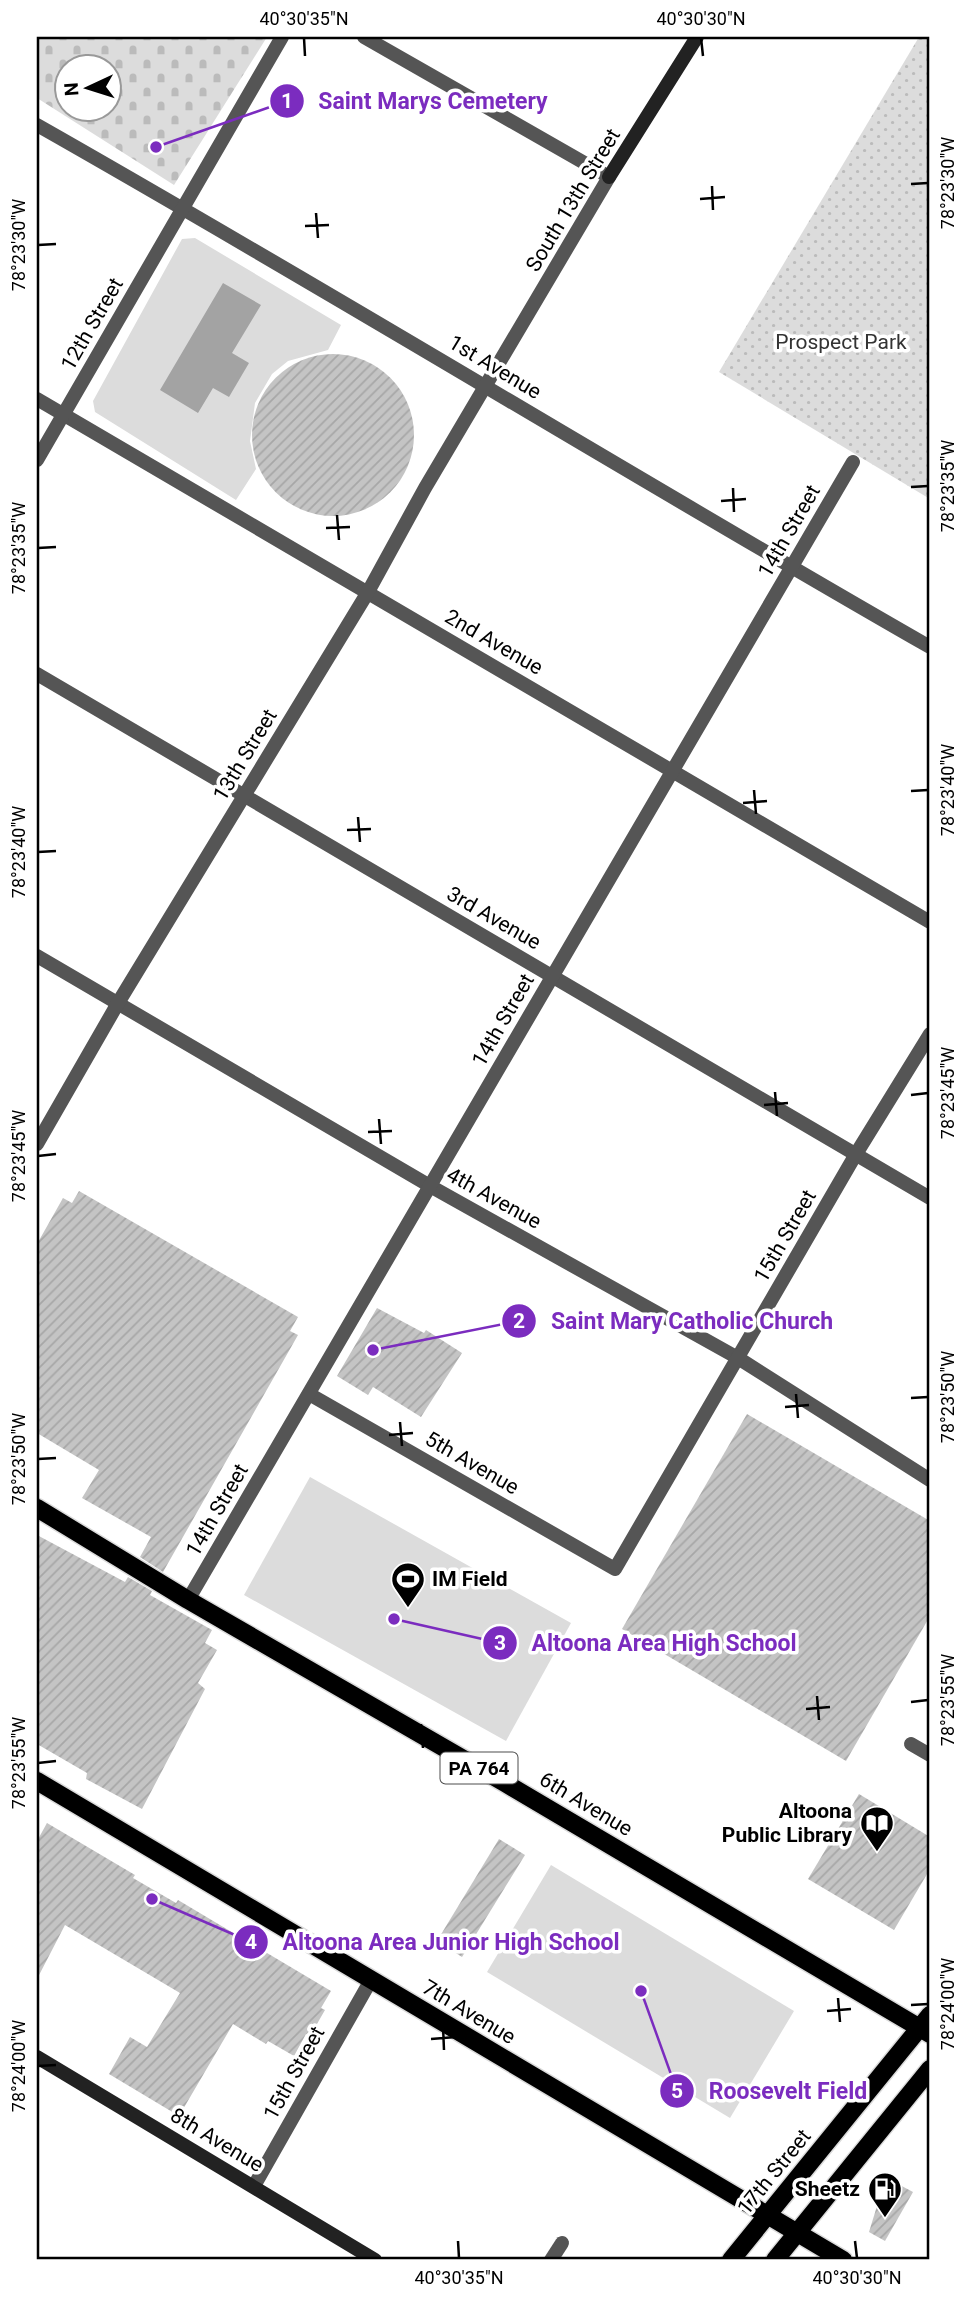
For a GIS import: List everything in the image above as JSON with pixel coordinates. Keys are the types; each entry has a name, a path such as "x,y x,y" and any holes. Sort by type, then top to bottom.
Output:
{"main road":[{"name":"6th Avenue","path":"37,1508 188,1600 927,2026"},
{"name":"7th Avenue","path":"37,1781 843,2260"},
{"name":"17th Street","path":"732,2260 927,2026"},
{"path":"775,2260 930,2069"}],"street":[{"name":"12th Street","path":"37,460 282,37"},
{"path":"364,37 609,177"},
{"name":"South 13th Street","path":"487,386 609,177 697,37"},
{"name":"1st Avenue","path":"37,125 182,207 930,647"},
{"name":"13th Street","path":"37,1144 118,1003 368,592 425,488 487,386"},
{"name":"2nd Avenue","path":"37,399 930,922"},
{"name":"14th Street","path":"188,1600 853,462"},
{"name":"3rd Avenue","path":"37,674 930,1198"},
{"name":"4th Avenue","path":"37,956 430,1186 738,1358 930,1480"},
{"name":"15th Street","path":"615,1569 856,1154 930,1034"},
{"name":"5th Avenue","path":"309,1394 615,1569"},
{"path":"911,1744 930,1755"},
{"name":"15th Street","path":"254,2186 371,1980"},
{"name":"8th Avenue","path":"37,2057 375,2260"},
{"path":"551,2260 562,2243"}],"green space":[{"path":"37,37 267,37 174,185 75,122 122,122 122,52 52,52 52,108 37,98"},
{"name":"Prospect Park","path":"919,37 930,37 930,499 719,372"},
{"path":"195,238 341,325 328,350 288,361 272,374 255,403 250,441 256,469 236,500 95,412 93,401 182,239"},
{"name":"IM Field","path":"310,1477 571,1623 506,1741 244,1595"},
{"path":"551,1865 794,2011 730,2118 487,1972"}],"shaded area":[{"path":"223,283 261,305 232,353 249,363 229,397 213,388 198,413 160,390"}],"building":[{"path":"333,354 364,360 390,378 408,404 414,435 408,466 390,492 364,510 333,516 302,510 276,492 258,466 252,435 258,404 276,378 302,360"},
{"path":"79,1191 298,1317 290,1331 298,1335 163,1572 140,1557 151,1537 82,1498 99,1470 37,1433 37,1244 63,1198 72,1203"},
{"path":"377,1308 424,1333 426,1330 462,1353 421,1417 373,1387 368,1395 337,1376"},
{"path":"747,1414 930,1521 930,1616 846,1761 622,1629"},
{"path":"37,1535 125,1582 128,1577 152,1591 150,1595 212,1630 205,1643 217,1650 198,1683 205,1689 142,1809 86,1779 87,1773 37,1744"},
{"name":"Altoona Public Library","path":"859,1794 930,1837 930,1869 894,1930 808,1879"},
{"path":"47,1823 135,1875 133,1878 176,1903 178,1900 331,1991 321,2008 325,2010 310,2036 306,2034 294,2056 268,2041 266,2044 233,2024 179,2116 109,2074 130,2037 147,2047 180,1993 65,1925 37,1979 37,1841"},
{"path":"499,1839 525,1855 462,1957 437,1941"},
{"name":"Sheetz","path":"896,2183 913,2192 885,2241 869,2232 877,2206"}],"place":[{"name":"Saint Marys Cemetery","path":"156,147"},
{"name":"Saint Mary Catholic Church","path":"373,1350"},
{"name":"IM Field","path":"408,1609"},
{"name":"Altoona Area High School","path":"394,1619"},
{"name":"Altoona Public Library","path":"877,1853"},
{"name":"Altoona Area Junior High School","path":"152,1899"},
{"name":"Roosevelt Field","path":"641,1991"},
{"name":"Sheetz","path":"885,2219"}]}
